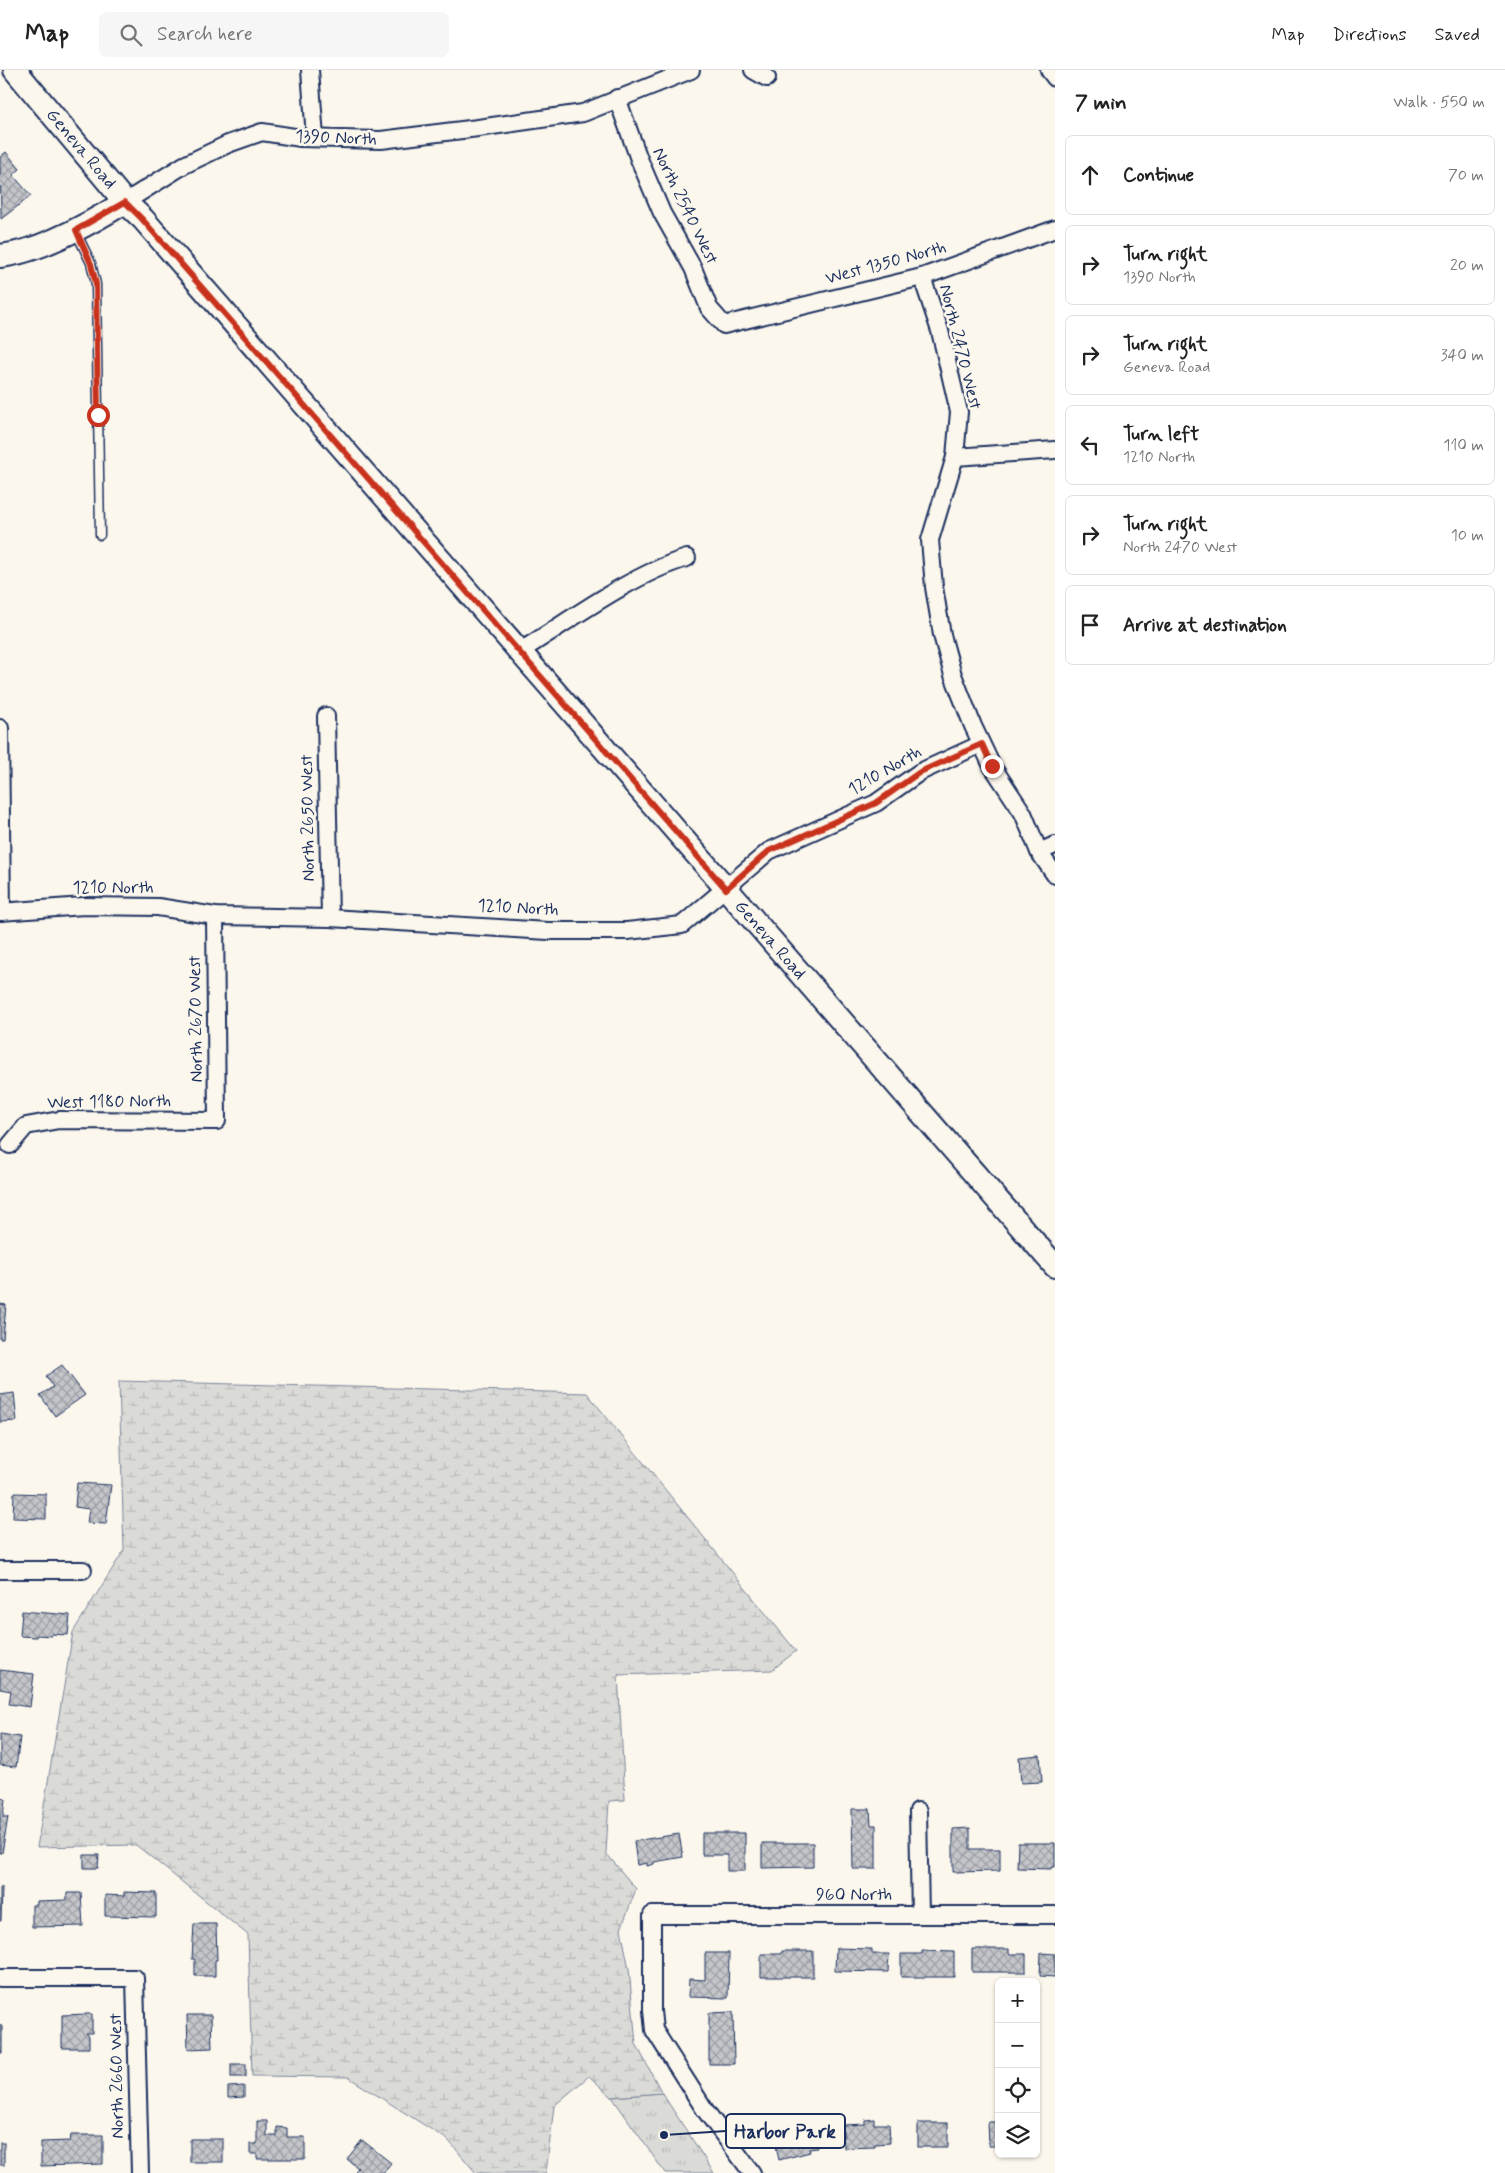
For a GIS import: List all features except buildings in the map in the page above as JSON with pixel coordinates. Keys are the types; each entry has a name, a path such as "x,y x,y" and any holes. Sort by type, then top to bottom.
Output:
{"main road":[{"name":"Geneva Road","path":"15,70 125,202 142,219 1055,1266"},
{"name":"1390 North","path":"0,256 16,254 76,230 125,202"}],"street":[{"path":"310,70 315,138"},
{"name":"1390 North","path":"125,202 184,165 228,144 262,132 315,138 381,140 583,113 691,70"},
{"path":"1049,70 1055,78"},
{"name":"North 2540 West","path":"617,98 639,159 662,213 693,268 709,308 724,325"},
{"name":"West 1350 North","path":"724,325 922,277 1055,229"},
{"name":"North 2470 West","path":"922,277 940,331 959,412 955,457 930,540 934,587 942,635 953,675 992,766 1023,813 1039,852 1055,874"},
{"path":"955,457 1055,450"},
{"path":"519,652 632,582 668,564 688,558"},
{"name":"North 2650 West","path":"326,716 330,918"},
{"path":"0,728 1,912"},
{"name":"1210 North","path":"1,912 84,906 158,907 215,916 330,918 548,931 627,931 682,925 769,851 876,803 920,772 982,744"},
{"path":"1039,852 1055,845"},
{"name":"North 2670 West","path":"215,916 217,1121"},
{"name":"West 1180 North","path":"10,1145 26,1126 59,1120 217,1121"},
{"path":"0,1570 83,1570"},
{"path":"918,1811 920,1915"},
{"name":"960 North","path":"752,2173 705,2110 654,2030 652,2011 652,1916 1055,1914"},
{"name":"North 2660 West","path":"0,1978 135,1978 140,2173"}],"lane":[{"path":"76,230 91,264 96,284 100,535"}],"green space":[{"path":"119,1381 587,1393 796,1651 772,1670 618,1675 625,1800 609,1801 606,1853 636,1889 621,1929 629,1969 636,2044 662,2093 612,2097 589,2076 554,2106 546,2173 476,2173 448,2140 348,2077 252,2076 248,1935 136,1845 37,1847 73,1632 124,1550"},
{"path":"662,2093 714,2173 665,2173 612,2097"}],"place":[{"name":"Harbor Park","path":"664,2135"}],"route":[{"path":"98,415 96,284 91,264 76,230 88,225 125,202 134,209 726,889 769,851 825,824 876,803 920,772 982,744 992,766"}]}
